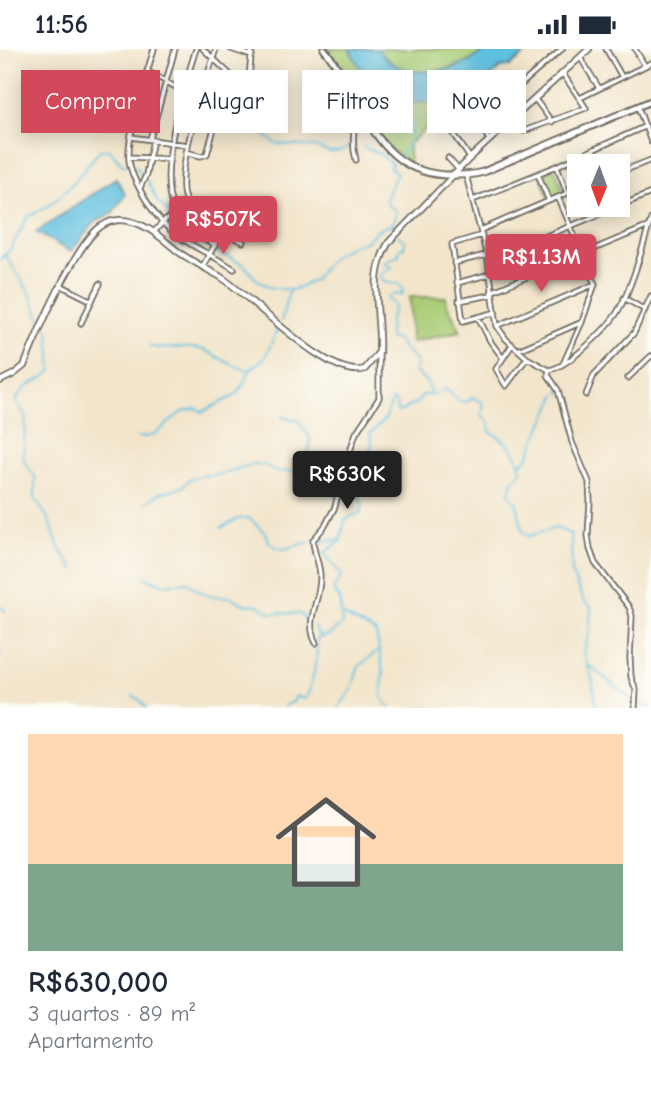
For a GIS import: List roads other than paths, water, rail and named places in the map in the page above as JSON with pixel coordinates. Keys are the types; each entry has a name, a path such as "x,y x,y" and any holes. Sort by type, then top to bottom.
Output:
{"main road":[{"path":"324,49 340,70"},
{"path":"526,107 586,50"},
{"path":"374,133 396,157 427,172 466,175 490,169 651,101"},
{"path":"0,381 24,366 62,286 94,233 106,223 128,221 154,232 202,267 221,277 320,356 347,370 365,369 379,352 376,277 388,242 497,133"}],"street":[{"path":"148,70 154,49"},
{"path":"140,188 146,175 151,139 175,49"},
{"path":"189,70 195,49"},
{"path":"203,49 225,70"},
{"path":"210,70 216,49"},
{"path":"231,49 252,56"},
{"path":"250,70 252,49"},
{"path":"526,80 562,49"},
{"path":"606,49 622,77"},
{"path":"635,49 645,66"},
{"path":"580,57 599,88"},
{"path":"580,98 651,64"},
{"path":"526,130 586,108 563,74"},
{"path":"160,78 174,85"},
{"path":"535,99 552,122"},
{"path":"638,107 651,142"},
{"path":"473,200 646,126"},
{"path":"174,129 169,190 175,213 215,246"},
{"path":"132,133 129,157 134,179 162,223 234,269"},
{"path":"191,133 182,189 185,200 197,213 243,242"},
{"path":"186,152 206,155 212,133"},
{"path":"354,133 356,160"},
{"path":"453,133 470,158"},
{"path":"485,133 489,140"},
{"path":"131,137 188,145"},
{"path":"129,157 170,159"},
{"path":"448,158 458,169"},
{"path":"630,168 651,160"},
{"path":"493,313 462,321 452,244 567,193 557,166"},
{"path":"538,174 549,201"},
{"path":"466,175 487,258 497,326 527,358 549,370 562,365 581,350 615,315 624,298 651,219"},
{"path":"454,263 487,258 651,193"},
{"path":"558,197 594,284 582,322 562,365"},
{"path":"154,232 175,213"},
{"path":"458,302 491,294 650,226"},
{"path":"202,267 223,231"},
{"path":"457,283 490,274"},
{"path":"81,323 100,284"},
{"path":"497,326 594,284"},
{"path":"62,286 92,302"},
{"path":"586,394 594,375 634,333 651,296"},
{"path":"624,298 645,310"},
{"path":"478,317 490,341 503,358"},
{"path":"518,350 582,322"},
{"path":"512,345 496,369 506,386 527,358"},
{"path":"316,642 311,633 310,620 318,594 320,572 313,540 325,526 335,507 356,433 379,398 379,352"},
{"path":"628,378 651,356"},
{"path":"549,370 548,375 558,390 577,458 589,482 587,535 590,549 595,563 629,607 632,616 630,658 631,677 636,690 635,708"}],"water":[{"path":"349,49 377,49 396,65 407,70 362,70"},
{"path":"492,49 531,49 511,66 444,70 468,62"},
{"path":"413,71 427,72 427,102 414,102"},
{"path":"116,178 125,194 112,213 94,223 72,250 69,251 36,232"}],"waterway":[{"path":"400,156 410,143 412,133"},
{"path":"265,135 276,144 315,147 330,153 340,152 351,145"},
{"path":"216,251 244,265 256,279 273,288 294,290 314,280 333,256 367,241 377,230 394,221 396,212 385,199 397,173 390,168 392,164 380,154 363,147"},
{"path":"0,259 10,250 28,217 49,205 72,184 100,150 110,150 121,163 128,165"},
{"path":"136,165 143,176"},
{"path":"147,181 158,202 170,214"},
{"path":"174,217 210,249"},
{"path":"392,225 396,230"},
{"path":"398,236 405,241 404,247 399,249 399,255 385,261 384,263 392,267 380,274 384,282 399,284 403,289 402,295 394,294 387,298 395,306 390,319 389,338 398,340 415,361 415,372 426,381 430,392"},
{"path":"6,256 29,292 41,320"},
{"path":"281,321 289,291"},
{"path":"44,324 49,331 52,370 28,385 16,401 26,417 23,459 35,477 35,498 49,520 59,548 74,570"},
{"path":"138,437 150,436 181,413 196,408 202,412 238,394 250,370 265,357 278,328"},
{"path":"149,346 204,350 249,370"},
{"path":"560,379 561,394"},
{"path":"341,497 356,492 360,485 371,482 371,477 360,467 359,461 370,453 370,434 385,419 393,400 397,403 396,410 399,412 418,402 422,395 437,394 446,389 460,402 469,401 473,397 482,402 484,408 481,415 489,422 490,432 506,443 520,466 521,473 513,480 509,493 517,504 523,532 529,536 556,528 571,534 572,574 584,602 591,607 589,634 583,654 599,708"},
{"path":"519,461 523,463 528,457 556,395"},
{"path":"282,417 298,420 310,438 311,459 305,472"},
{"path":"145,503 160,493 182,487 189,480 200,476 222,474 254,464 264,465 276,472 294,471 299,475 308,474 336,496"},
{"path":"320,638 331,634 342,624 340,599 333,590 342,575 324,553 340,542 345,520 361,512 363,504 356,493"},
{"path":"221,528 238,519 249,518 277,548 284,549 309,542"},
{"path":"316,541 339,540"},
{"path":"145,577 163,584 187,582 201,592 213,596 230,597 246,605 255,604 271,613 301,614 307,621"},
{"path":"0,606 5,611"},
{"path":"344,616 376,633 383,672 382,696 391,708"},
{"path":"314,627 320,637"},
{"path":"285,708 296,696 303,699 307,697 315,669 319,638"},
{"path":"0,651 0,656"},
{"path":"338,708 351,691 359,666 378,651"},
{"path":"588,665 633,700"},
{"path":"133,696 146,708"},
{"path":"637,703 651,708"}]}
